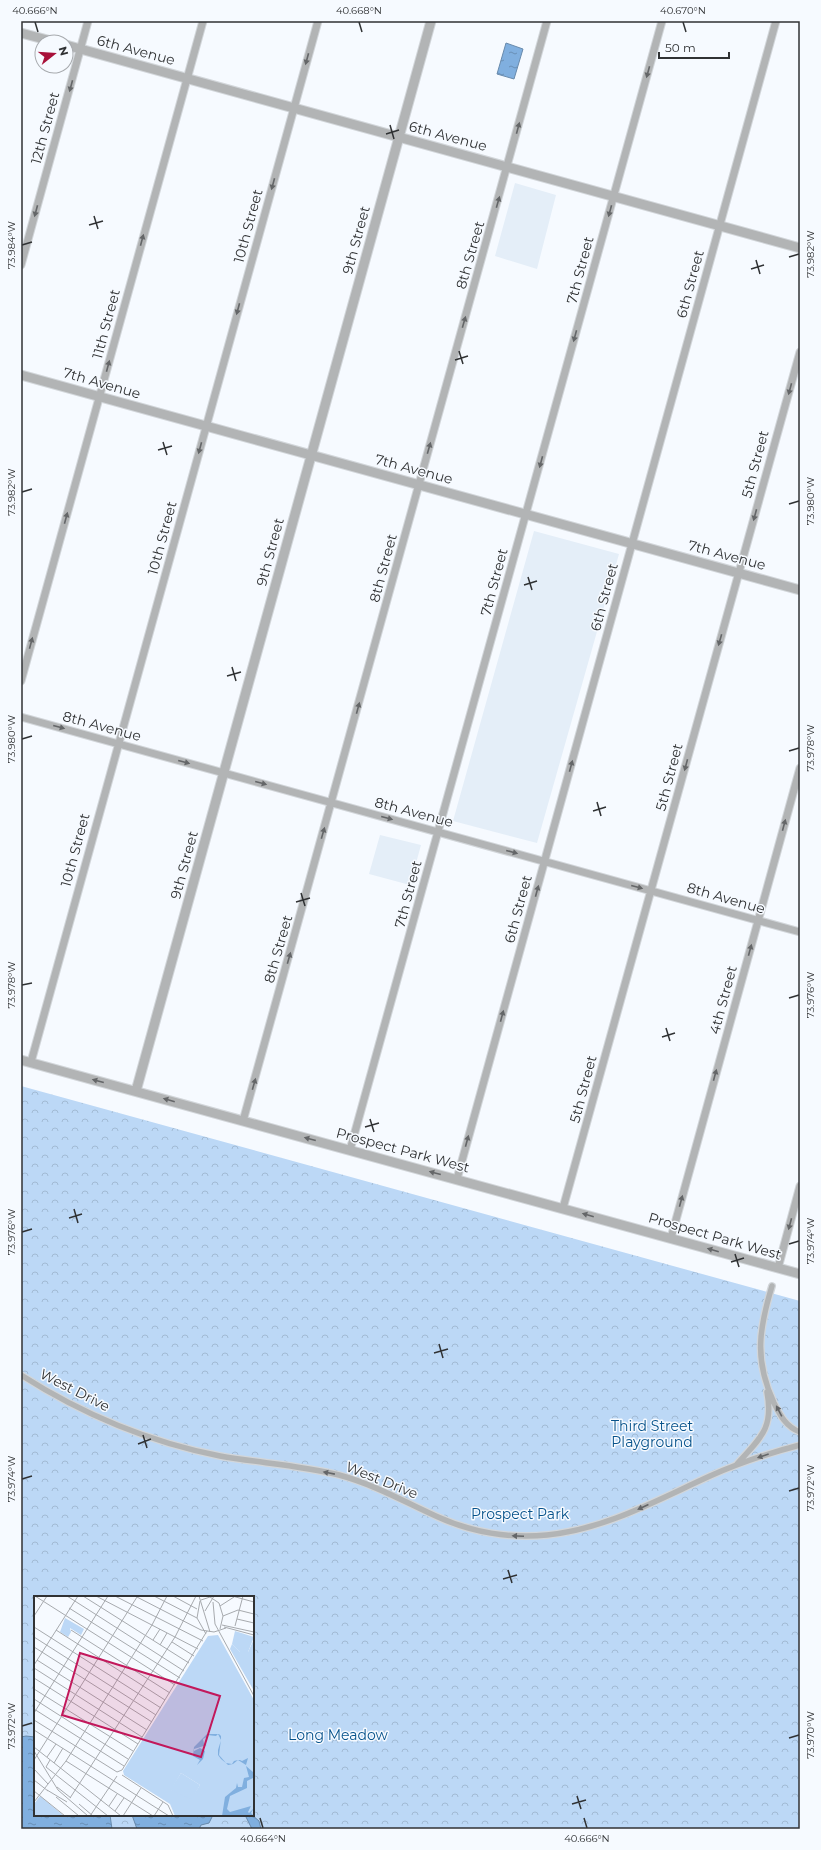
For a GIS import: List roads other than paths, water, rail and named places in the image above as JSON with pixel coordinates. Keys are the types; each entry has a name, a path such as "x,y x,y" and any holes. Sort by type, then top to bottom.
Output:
{"street":[{"name":"12th Street","path":"21,265 88,21"},
{"name":"11th Street","path":"21,681 203,21"},
{"name":"10th Street","path":"31,1062 318,21"},
{"name":"9th Street","path":"136,1091 431,21"},
{"name":"8th Street","path":"243,1121 547,21"},
{"name":"7th Street","path":"350,1150 662,21"},
{"name":"6th Street","path":"457,1179 776,21"},
{"path":"21,32 34,36"},
{"name":"6th Avenue","path":"74,47 800,248"},
{"name":"5th Street","path":"563,1208 800,352"},
{"name":"7th Avenue","path":"21,374 800,590"},
{"name":"8th Avenue","path":"21,717 800,932"},
{"name":"4th Street","path":"671,1238 800,768"},
{"name":"Prospect Park West","path":"21,1060 800,1274"},
{"path":"778,1268 800,1186"},
{"name":"West Drive","path":"735,1466 765,1431 769,1420 769,1410 760,1348 765,1312 772,1286"},
{"name":"West Drive","path":"21,1375 74,1406 157,1440 218,1456 339,1475 398,1498 439,1518 463,1527 508,1536 546,1535 596,1525 637,1510 735,1466 771,1453 800,1445"},
{"path":"765,1384 783,1420 789,1426 800,1432"}],"water":[{"path":"506,43 523,49 514,79 497,74"},
{"path":"21,1737 34,1737 34,1816 110,1816 112,1829 21,1829"},
{"path":"132,1816 212,1816 209,1823 201,1825 199,1829 137,1829"},
{"path":"246,1816 253,1816 259,1821 261,1829 252,1829"}],"park label":[{"name":"Third Street Playground","path":"652,1434"},
{"name":"Prospect Park","path":"520,1514"},
{"name":"Long Meadow","path":"338,1735"}]}
